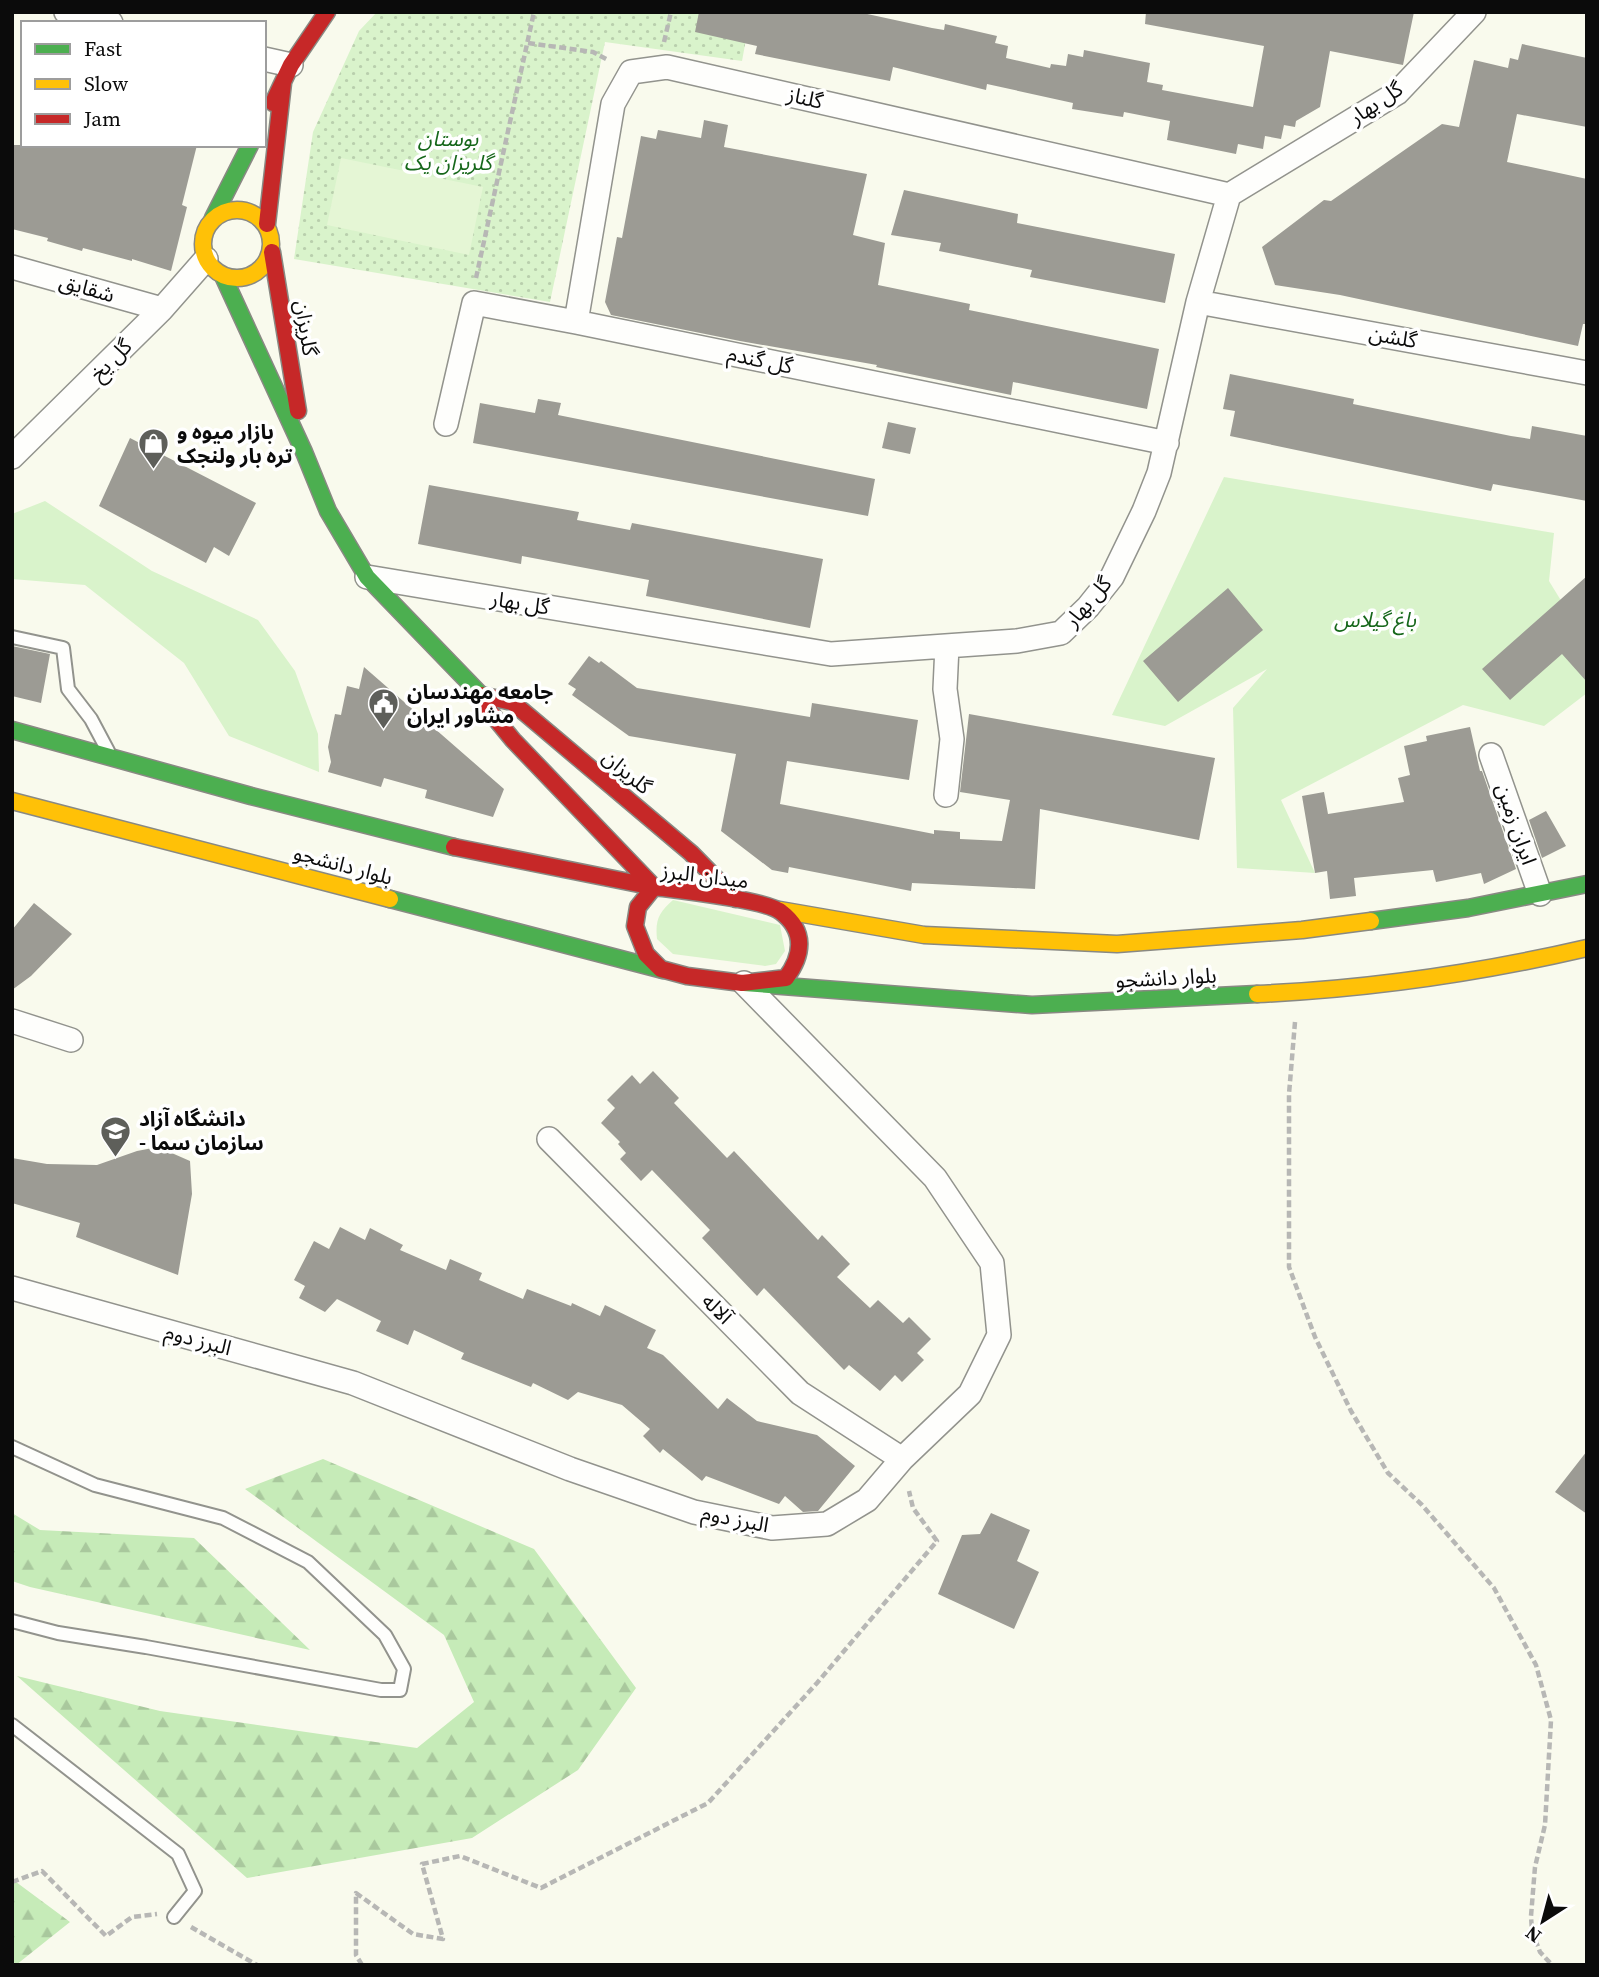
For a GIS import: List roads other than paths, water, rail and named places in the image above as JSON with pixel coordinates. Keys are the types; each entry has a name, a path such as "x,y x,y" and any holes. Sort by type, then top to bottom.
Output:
{"main road":[{"path":"266,115 287,74 327,12"},
{"path":"249,147 202,237 206,259 223,276 243,278 261,270 272,252 267,225 287,74"},
{"path":"213,218 231,209 251,211 267,225"},
{"name":"گلریزان","path":"272,252 304,452"},
{"name":"گلریزان","path":"223,276 304,452 328,511 367,577 481,695 488,711 513,740 654,887"},
{"name":"گلریزان","path":"481,695 512,702 691,853 736,900"},
{"name":"بلوار دانشجو","path":"12,730 338,820 563,872 654,887"},
{"name":"بلوار دانشجو","path":"12,801 663,970"},
{"name":"بلوار دانشجو","path":"780,910 925,935 1117,944 1302,930 1468,908 1587,884"},
{"name":"میدان البرز","path":"663,970 648,957 634,924 635,909 641,898 654,887 780,910"},
{"path":"663,970 744,983 786,978 795,966 800,944 793,925 780,910"},
{"name":"بلوار دانشجو","path":"744,983 1032,1005 1328,992 1506,967 1587,948"}],"street":[{"path":"66,12 103,21"},
{"name":"گل بهار","path":"367,577 831,654 1017,641 1061,633 1088,607 1112,577 1144,511 1167,443 1198,302 1229,195 1396,93 1474,12"},
{"path":"266,60 287,74"},
{"name":"گلناز","path":"576,322 613,104 631,72 667,66 1229,195"},
{"name":"گل یخ","path":"12,457 162,309 206,259"},
{"name":"شقایق","path":"12,267 162,309"},
{"name":"گلشن","path":"1198,302 1587,373"},
{"name":"گل گندم","path":"446,424 474,303 1167,443"},
{"path":"946,795 952,739 946,689 947,646"},
{"name":"ایران زمین","path":"1492,755 1540,894"},
{"name":"البرز دوم","path":"12,1288 353,1382 582,1473 694,1512 772,1528 827,1524 867,1500 902,1459 970,1394 999,1335 992,1263 934,1178 744,983"},
{"path":"12,1021 71,1040"},
{"name":"آلاله","path":"549,1139 800,1393 902,1459"}],"lane":[{"path":"12,637 63,648 68,689 91,719 111,757"},
{"path":"12,1447 94,1485 223,1518 309,1562 385,1635 404,1669 400,1690 381,1690 58,1633 12,1621"},
{"path":"12,1725 178,1854 195,1891 174,1917"}],"place":[{"name":"بازار میوه و تره بار ولنجک","path":"154,471"},
{"name":"جامعه مهندسان مشاور ایران","path":"384,731"},
{"name":"دانشگاه آزاد - سازمان سما","path":"116,1158"}],"park label":[{"name":"بوستان گلریزان یک","path":"448,151"},
{"name":"باغ گیلاس","path":"1375,620"}]}
